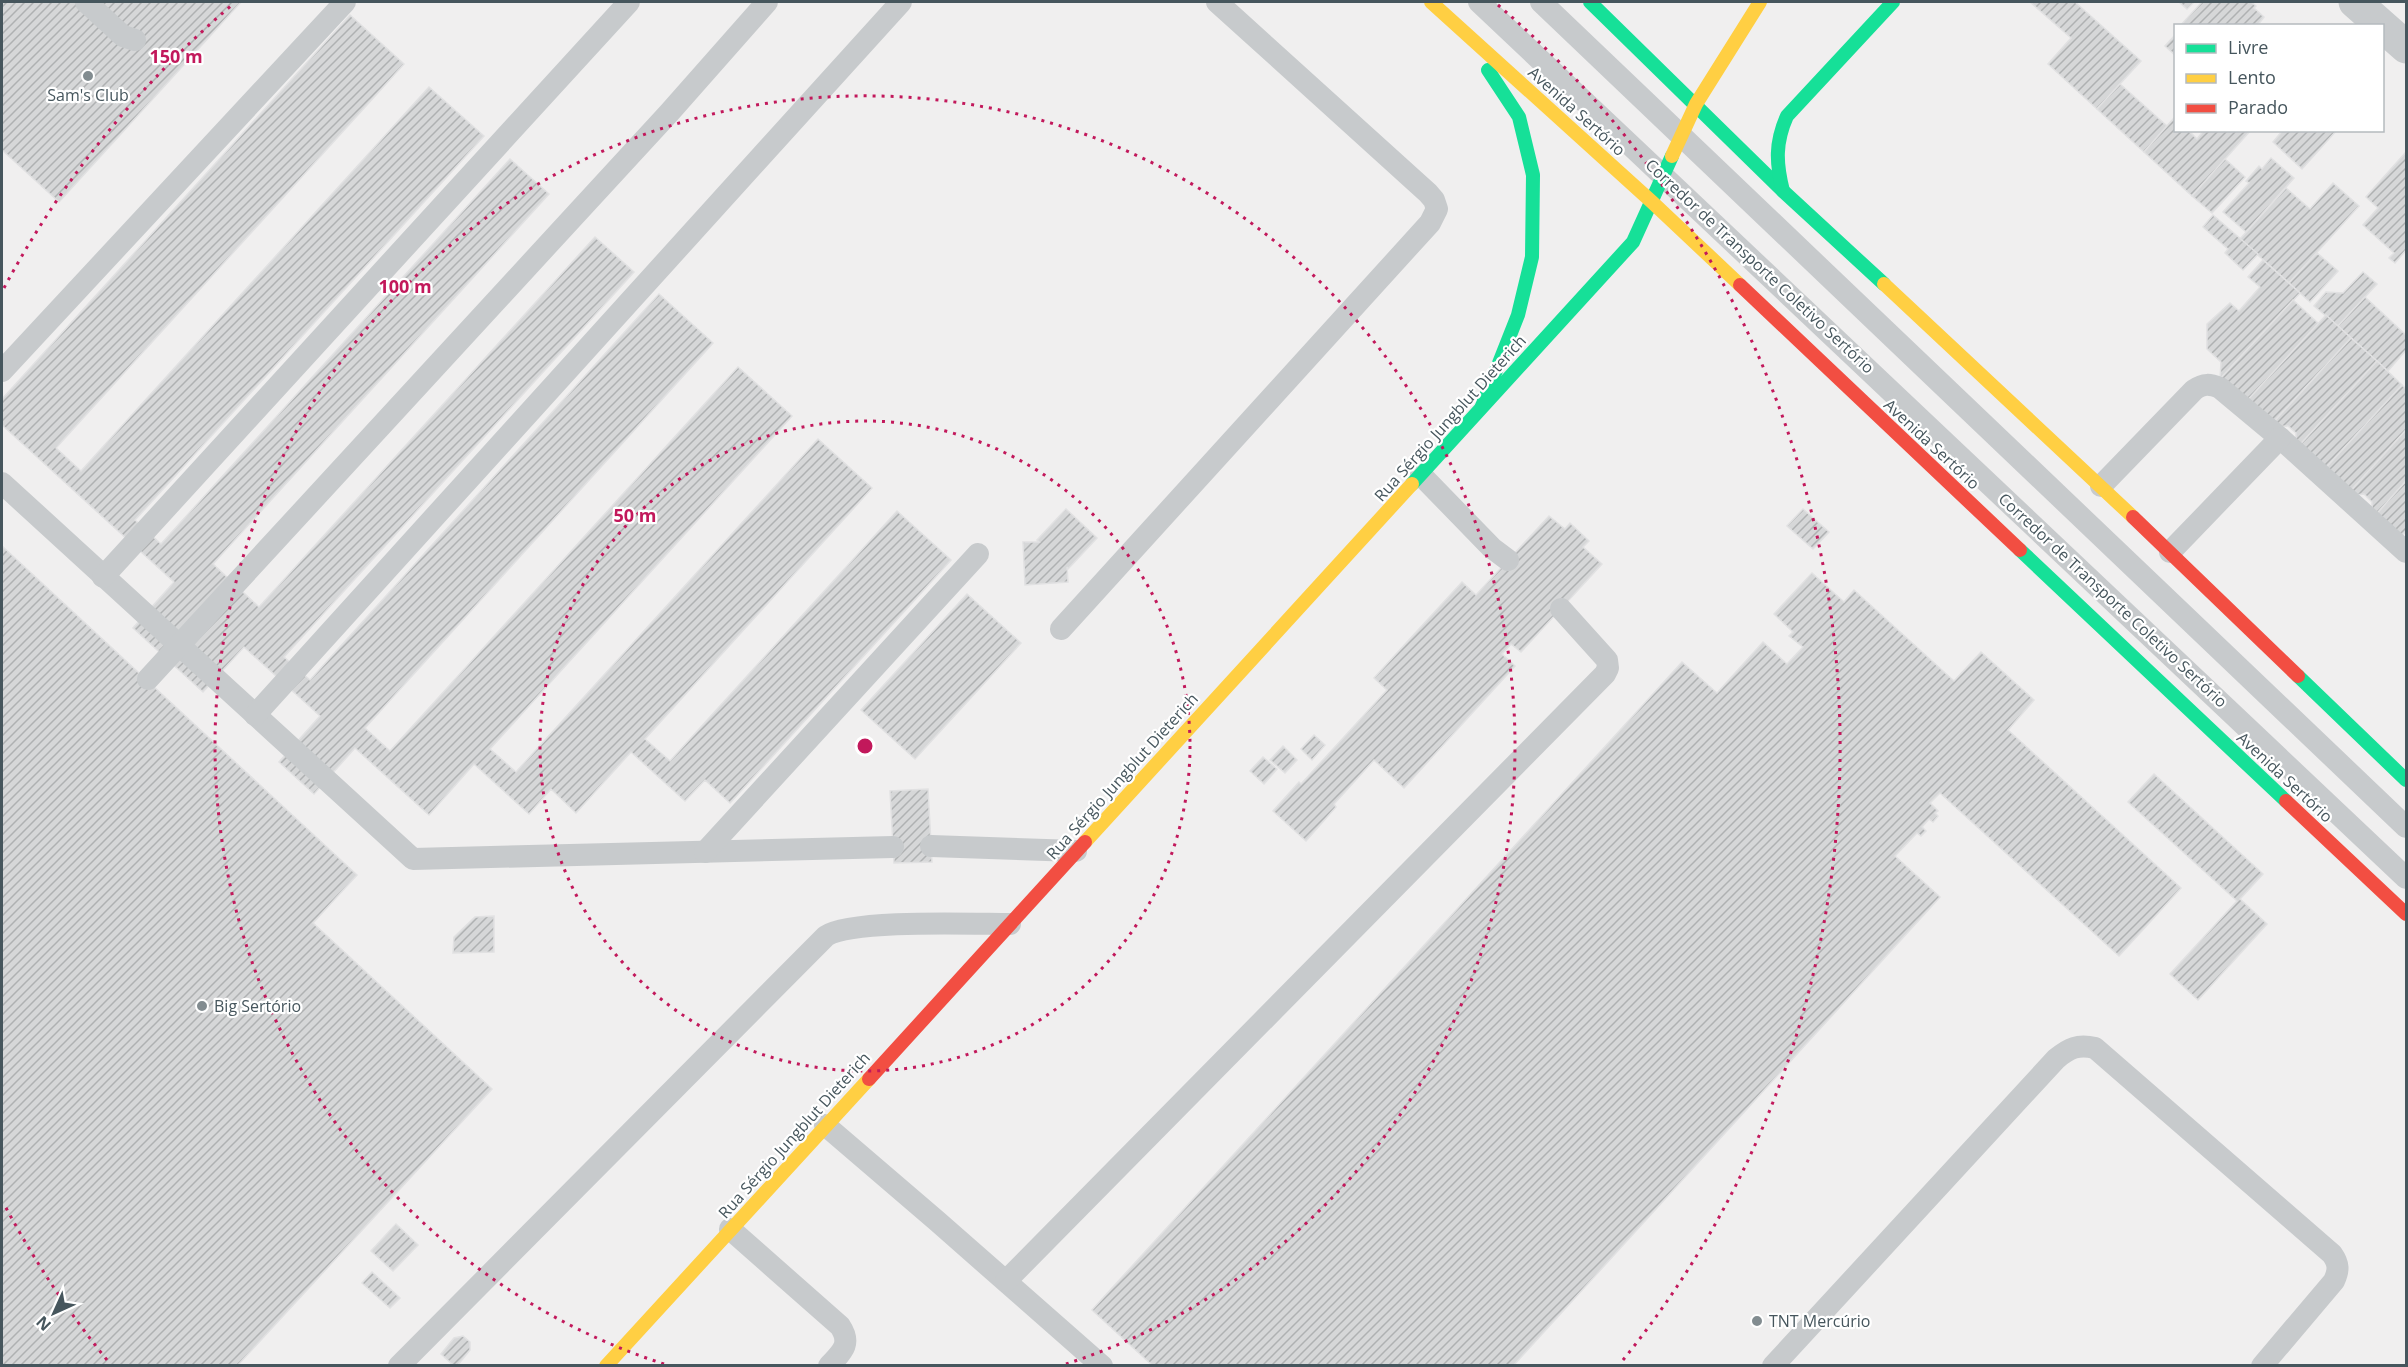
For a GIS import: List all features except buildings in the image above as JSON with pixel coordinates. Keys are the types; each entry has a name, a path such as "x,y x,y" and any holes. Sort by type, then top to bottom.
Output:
{"main road":[{"name":"Avenida Sertório","path":"1431,2 1466,36 1589,143 2406,914"},
{"path":"1590,2 1783,191 2101,486 2406,780"},
{"name":"Rua Sérgio Jungblut Dieterich","path":"606,1365 1633,242 1683,138 1696,104 1760,2"},
{"path":"1783,191 1776,166 1776,139 1787,116 1893,2"},
{"path":"1466,36 1519,117 1533,175 1532,257 1518,315 1482,406"}],"street":[{"path":"2355,2 2380,24"},
{"path":"2384,27 2406,46"}],"lane":[{"path":"86,2 123,36 135,40"},
{"path":"2,371 345,2"},
{"path":"103,577 629,2"},
{"path":"147,679 669,113 767,2"},
{"path":"255,714 901,2"},
{"path":"1061,629 1430,223 1437,209 1428,193 1216,2"},
{"name":"Corredor de Transporte Coletivo Sertório","path":"1479,2 2406,878"},
{"path":"1541,2 2406,827"},
{"path":"2101,486 2202,384 2220,388 2280,438 2406,552"},
{"path":"2170,552 2280,438"},
{"path":"1421,475 1492,548 1508,560"},
{"path":"2,483 413,859 893,847"},
{"path":"705,852 978,554"},
{"path":"1006,1281 1605,674 1608,668 1607,660 1561,609"},
{"path":"931,846 1076,851"},
{"path":"399,1365 826,936 838,931 902,924 1010,924"},
{"path":"1773,1365 2056,1059 2074,1047 2084,1046 2095,1048 2332,1254 2338,1263 2338,1272 2334,1281 2262,1365"},
{"path":"825,1125 1102,1365"},
{"path":"730,1229 840,1326 845,1334 845,1345 829,1365"}],"traffic: fast":[{"path":"1590,2 1783,191 1884,284"},
{"path":"1783,191 1778,153 1780,135 1787,116 1893,2"},
{"path":"1482,406 1518,315 1532,257 1533,175 1519,117 1488,70"},
{"path":"1412,484 1633,242 1672,156"},
{"path":"2020,550 2286,801"},
{"path":"2298,676 2406,780"}],"traffic: slow":[{"path":"1431,2 1740,285"},
{"path":"1672,156 1696,104 1760,2"},
{"path":"1884,284 2133,517"},
{"path":"1085,842 1412,484"},
{"path":"606,1366 869,1079"}],"traffic: jam":[{"path":"1740,285 2020,550"},
{"path":"2133,517 2298,676"},
{"path":"2286,801 2406,914"},
{"path":"869,1079 1085,842"}],"place":[{"name":"Sam's Club","path":"88,76"},
{"name":"Big Sertório","path":"202,1006"},
{"name":"TNT Mercúrio","path":"1757,1321"}]}
